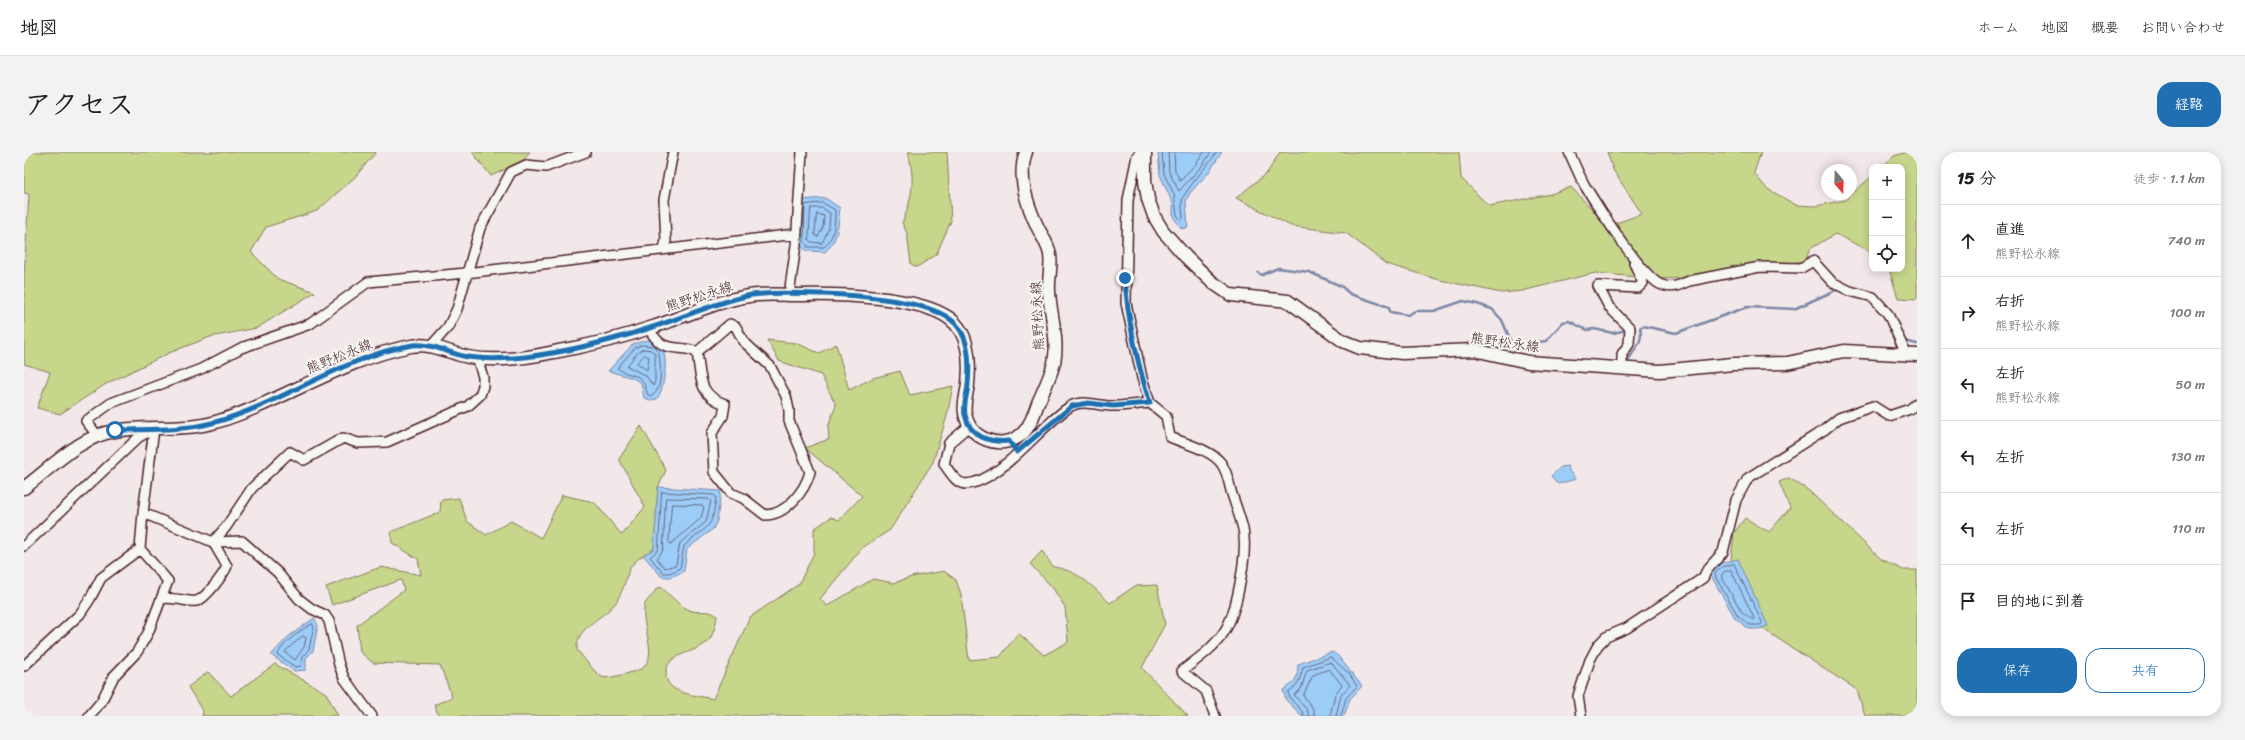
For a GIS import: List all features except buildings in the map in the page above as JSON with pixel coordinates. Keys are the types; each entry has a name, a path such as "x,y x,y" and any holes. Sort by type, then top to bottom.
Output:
{"main road":[{"name":"熊野松永線","path":"1009,441 1019,436 1027,428 1046,387 1054,360 1055,335 1048,287 1050,252 1031,212 1021,174 1026,152"},
{"name":"熊野松永線","path":"1144,152 1145,181 1148,199 1154,216 1163,231 1186,257 1212,282 1231,295 1288,301 1343,341 1360,348 1402,353 1474,350 1528,362 1660,371 1733,364 1787,363 1844,351 1912,356"},
{"name":"熊野松永線","path":"24,488 79,445 97,435 115,430 187,428 214,423 254,408 370,358 415,345 431,346 477,358 523,357 552,353 649,329 723,302 750,296 827,294 894,301 925,308 949,318 961,331 967,348 968,386 964,404 965,415 969,426"},
{"path":"969,426 986,440 998,442 1009,441"}],"street":[{"path":"431,346 448,327 458,308 466,273 480,228 511,172 526,165 546,167 586,152"},
{"path":"664,248 666,241 664,200 673,152"},
{"path":"789,295 796,234 802,152"},
{"path":"1141,152 1137,156 1128,200 1126,303 1142,378 1150,403 1166,416 1170,437 1199,449 1221,463 1227,475 1243,530 1243,562 1233,614 1224,632 1216,642 1182,671 1206,691 1214,716"},
{"path":"1569,152 1585,185 1633,256 1640,265 1661,285 1678,287 1689,281 1760,267 1801,268 1813,261 1832,282 1850,291 1873,297 1888,314 1912,356"},
{"path":"97,435 86,421 111,404 187,375 241,348 310,324 368,282 466,273 664,248 796,234"},
{"path":"1622,368 1622,354 1629,344 1630,328 1609,307 1598,286 1638,288 1642,283 1634,265 1633,256"},
{"path":"730,324 736,327 743,342 770,366 786,396 789,410 789,421 810,472 807,483 798,496 774,515 765,515 743,498 731,494 714,472 712,433 723,416 725,404 712,400 704,389 698,352 730,324"},
{"path":"649,329 653,336 668,348 688,348 698,352"},
{"path":"213,542 226,527 252,488 290,452 304,460 343,438 358,443 387,442 468,406 480,395 483,386 483,377 477,358"},
{"path":"969,426 949,443 944,464 956,480 966,484 1002,469 1017,452 1072,406 1088,403 1113,406 1150,403"},
{"path":"1581,716 1578,696 1590,660 1598,645 1606,637 1627,628 1674,599 1703,578 1707,570 1722,552 1736,500 1748,478 1824,430 1838,418 1873,406 1889,416 1910,409 1917,403"},
{"path":"24,666 80,614 101,578 133,556 140,548 154,429"},
{"path":"24,546 139,437 154,429"},
{"path":"1009,441 1017,452"},
{"path":"143,513 213,542 242,541 278,573 299,599 312,609 325,615 329,621 339,665 344,678 372,716"},
{"path":"160,599 169,597 196,602 202,598 224,573 227,566 213,542"},
{"path":"89,716 101,702 114,676 137,652 148,633 168,581 140,548"}],"green space":[{"path":"24,152 376,152 355,177 317,211 266,227 251,252 278,279 315,292 257,328 210,337 169,353 106,384 60,414 37,408 50,372 24,364 24,277 29,194 24,193"},
{"path":"472,152 530,152 523,161 491,176"},
{"path":"908,152 947,152 951,221 936,255 917,267 911,264 907,233 902,223 909,205 912,188 912,171"},
{"path":"1280,152 1459,152 1461,178 1489,206 1551,194 1571,187 1608,226 1642,214 1613,170 1607,152 1761,152 1754,173 1766,188 1796,205 1816,206 1845,200 1857,200 1857,189 1869,179 1869,251 1835,234 1810,249 1805,261 1688,278 1657,279 1595,273 1522,291 1501,293 1440,280 1386,264 1346,233 1291,226 1236,198 1267,173"},
{"path":"1908,152 1917,152 1917,299 1898,298 1890,272 1905,272 1905,164 1885,164 1894,156"},
{"path":"767,340 796,343 819,353 836,344 849,390 873,378 900,371 910,395 953,386 947,416 933,462 890,530 862,548 820,599 827,606 873,579 894,583 911,577 944,571 956,580 961,594 969,660 1000,657 1018,633 1044,655 1068,642 1065,607 1052,587 1030,564 1042,551 1053,567 1077,575 1091,585 1110,603 1135,586 1157,585 1165,624 1142,668 1188,716 439,716 434,705 452,697 440,665 373,663 360,652 357,625 404,590 401,580 332,605 326,587 381,567 421,575 418,559 392,543 391,532 440,512 441,500 459,498 467,521 486,535 511,521 541,538 562,495 594,502 622,535 645,507 619,459 641,426 666,470 658,488 654,549 636,560 632,565 618,599 613,606 586,628 581,634 578,641 577,650 592,668 605,678 629,673 643,668 648,660 650,651 644,621 644,606 656,589 661,587 684,607 692,611 708,612 717,616 714,631 710,639 705,644 670,662 667,668 666,676 672,687 678,691 713,699 750,617 799,584 814,553 814,529 831,517 839,520 862,496 805,448 829,439 828,427 836,405 821,375 779,361"},
{"path":"1789,478 1808,490 1881,559 1903,570 1917,570 1917,716 1865,716 1857,690 1763,629 1731,559 1734,533 1745,518 1769,532 1790,508 1779,482"},
{"path":"275,664 326,693 338,716 202,716 203,712 188,687 208,672 231,696"}],"water":[{"path":"1158,152 1222,152 1209,172 1190,193 1186,201 1188,227 1182,229 1173,217 1173,204 1160,175"},
{"path":"825,198 840,208 835,237 830,247 825,252 806,251 799,244 801,200"},
{"path":"648,340 661,346 665,361 662,389 657,399 651,400 644,398 641,383 633,378 608,371 633,344"},
{"path":"1568,466 1569,471 1576,479 1558,484 1551,476 1561,467"},
{"path":"658,487 721,491 717,521 713,529 687,549 684,571 671,577 662,577 643,555 654,549"},
{"path":"1738,559 1768,626 1759,629 1749,629 1735,618 1710,574 1721,563"},
{"path":"314,618 318,625 313,651 306,658 306,670 294,671 271,655 288,637"},
{"path":"1332,652 1338,656 1362,686 1350,699 1344,716 1302,716 1286,700 1283,690 1291,685 1295,680 1298,664"}],"waterway":[{"path":"1258,273 1262,275 1278,268 1309,272 1341,286 1350,294 1389,307 1390,312 1408,315 1415,311 1434,311 1463,301 1477,304 1492,309 1502,320 1513,346 1517,349 1531,343 1546,341 1563,322 1569,321 1587,330 1594,329 1613,333 1627,330"},
{"path":"1628,362 1641,339 1640,328 1643,326 1676,333 1747,307 1794,309 1836,290 1842,291"},
{"path":"1905,341 1917,344"}],"route":[{"path":"115,430 187,428 214,423 254,408 370,358 415,345 431,346 477,358 523,357 552,353 649,329 723,302 750,296 827,294 894,301 925,308 949,318 961,331 967,348 968,386 964,404 965,415 969,426 986,440 998,442 1009,441 1017,452 1072,406 1088,403 1113,406 1150,403 1142,378 1126,303 1125,278"}]}
